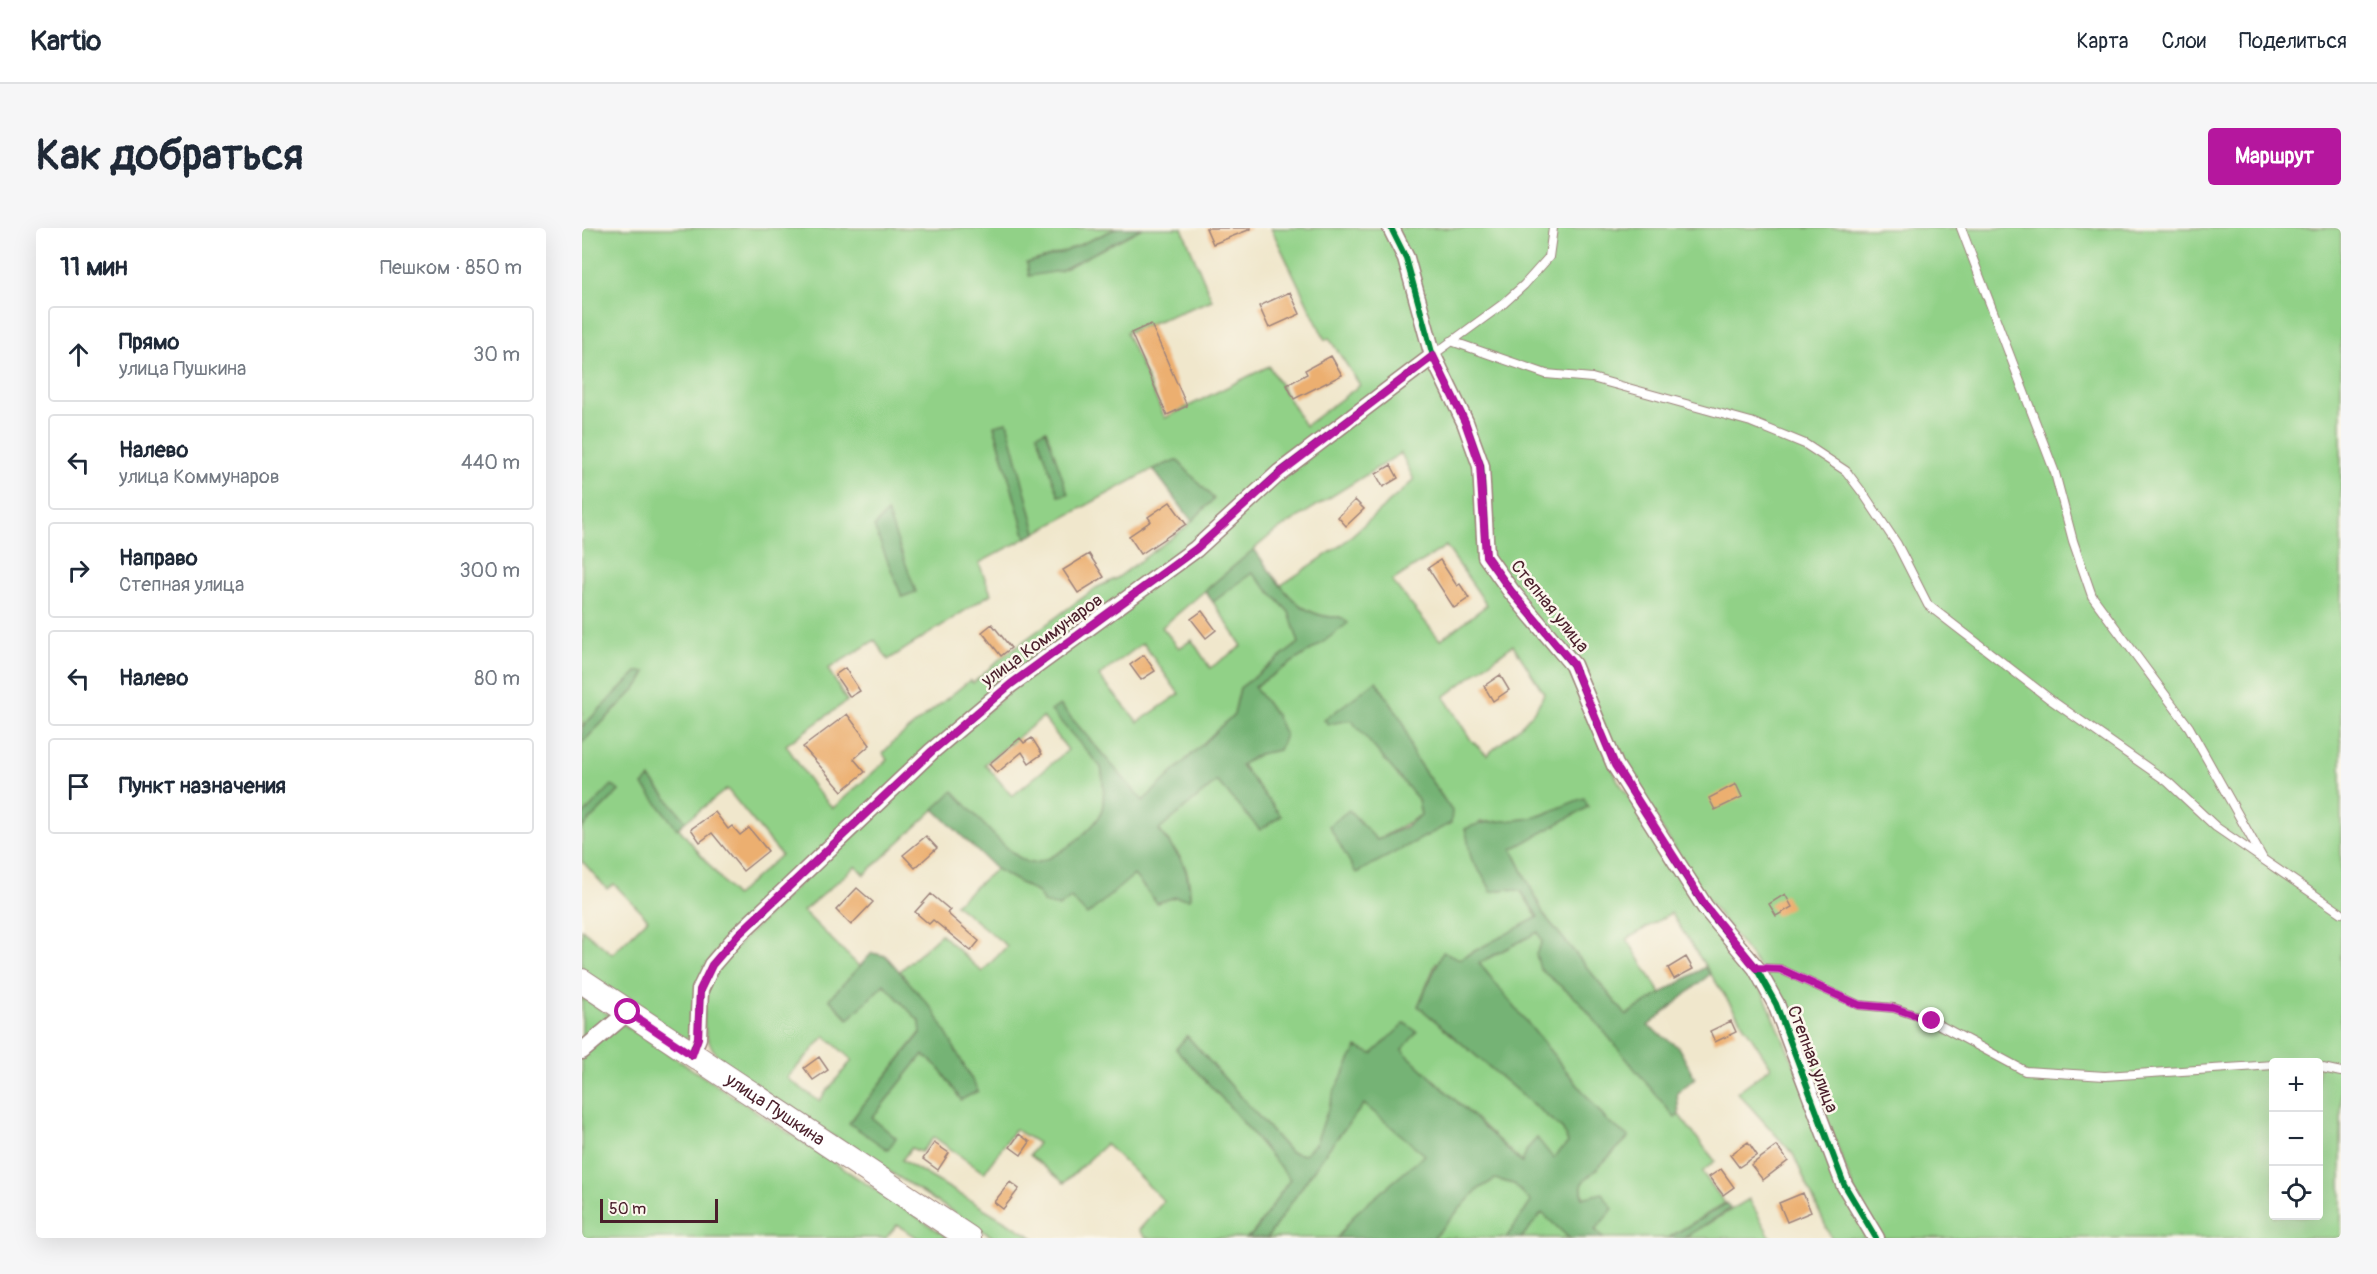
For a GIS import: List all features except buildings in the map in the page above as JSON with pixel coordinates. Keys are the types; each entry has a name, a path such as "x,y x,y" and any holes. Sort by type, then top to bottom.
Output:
{"street":[{"name":"Степная улица","path":"1391,228 1406,258 1433,356 1465,422 1480,465 1486,556 1511,591 1573,664 1615,765 1706,907 1756,968 1776,1004 1844,1184 1876,1238"},
{"name":"улица Коммунаров","path":"692,1055 698,1038 700,990 712,965 738,935 875,804 1011,684 1196,549 1281,472 1433,356"},
{"name":"улица Пушкина","path":"582,981 969,1238"},
{"path":"582,1051 628,1012"}],"lane":[{"path":"1433,356 1503,304 1524,285 1549,257 1553,228"},
{"path":"1961,228 2055,473 2073,541 2092,596 2189,728 2263,860"},
{"path":"1451,341 1546,374 1592,378 1751,422 1813,449 1846,471 1865,496 1897,544 1928,605 2051,700 2168,782 2216,827 2341,913"},
{"path":"1756,968 1780,969 1859,1005 1894,1008 1932,1021 2025,1071 2125,1076 2269,1065"},
{"path":"2323,1067 2341,1072"}],"green space":[{"path":"582,228 1117,228 1064,252 1027,263 1060,271 1142,228 1182,228 1212,300 1126,333 1165,418 1269,366 1305,426 1360,385 1329,338 1325,340 1271,228 2341,228 2341,1238 1882,1238 1856,1196 1779,993 1705,896 1648,807 1572,674 1618,781 1757,979 1870,1238 1831,1238 1793,1154 1737,1092 1771,1067 1671,913 1627,939 1661,994 1626,1015 1544,915 1512,849 1588,807 1584,799 1536,817 1508,822 1480,822 1471,845 1471,852 1491,891 1508,889 1521,891 1538,918 1459,959 1436,963 1418,1006 1563,1130 1568,1143 1553,1159 1527,1149 1523,1163 1390,1039 1372,1054 1357,1048 1335,1090 1316,1144 1304,1155 1290,1152 1187,1036 1176,1049 1231,1108 1291,1180 1253,1233 1246,1238 1146,1238 1139,1230 1164,1201 1106,1144 1064,1183 1030,1155 1038,1143 1015,1129 984,1173 934,1137 921,1152 911,1148 902,1160 1034,1238 994,1238 745,1080 719,1057 711,1046 704,1026 706,996 716,967 860,823 1015,687 1158,572 1013,677 712,956 691,1036 683,1040 582,973 582,929 612,954 648,919 614,884 607,889 582,861 582,828 619,791 612,786 582,816 582,743 639,685 637,672 582,727","holes":["1007,422 1036,533 1153,469 1177,460 1213,499 1186,527 1117,578 1096,588 1002,657 973,683 970,680 893,742 883,753 887,760 833,808 815,789 786,745 847,701 828,669 875,640 888,660 991,594 979,563 1026,538 994,426","1401,453 1414,480 1341,545 1280,586 1285,593 1306,609 1323,616 1340,617 1347,623 1322,643 1254,687 1276,715 1279,750 1259,754 1241,764 1281,816 1260,829 1217,781 1159,830 1186,869 1190,899 1175,897 1157,903 1134,875 1071,898 1038,893 996,869 955,904 1007,946 982,972 941,934 900,971 955,1050 978,1091 961,1099 939,1068 923,1054 872,1118 896,1138 850,1122 921,1032 920,1022 884,984 848,1019 829,999 861,968 803,911 856,866 864,875 953,792 999,840 1027,862 1035,863 1044,860 1068,847 1097,820 1101,813 1104,790 1101,767 1052,711 1060,705 1143,801 1234,714 1240,688 1299,643 1289,612 1252,572 1213,602 1242,646 1210,668 1192,640 1179,648 1162,627 1273,533","1446,546 1487,605 1440,640 1392,581","1143,643 1179,694 1138,722 1099,676","1513,645 1544,693 1527,719 1487,755 1471,740 1444,697","1376,681 1403,722 1413,755 1444,799 1357,873 1377,840 1421,815 1418,799 1351,719 1329,724","1043,717 1068,750 1012,796 985,764","650,778 686,821 727,789 781,855 735,896 643,785","825,1036 852,1060 819,1101 787,1078"]},
{"path":"1117,228 1142,228 1060,271 1029,276 1027,263 1064,252"},
{"path":"1007,422 1036,533 1026,538 994,425"},
{"path":"1046,430 1068,494 1059,496 1037,434"},
{"path":"1177,460 1214,499 1192,521 1153,469"},
{"path":"887,512 916,592 902,597 874,527"},
{"path":"1254,549 1289,595 1300,605 1325,616 1340,617 1348,623 1322,643 1254,687 1276,715 1285,735 1279,750 1259,754 1241,765 1281,816 1260,830 1217,781 1159,830 1182,861 1187,876 1190,899 1175,897 1157,903 1134,875 1087,915 1071,898 1059,907 1044,903 1038,893 996,869 934,809 953,791 999,840 1027,862 1035,863 1044,860 1079,838 1101,813 1104,797 1102,772 1101,767 1051,711 1060,705 1143,801 1234,714 1240,688 1299,643 1289,612 1252,573 1213,602 1205,591"},
{"path":"637,672 646,672 639,685 582,743 582,727"},
{"path":"1376,681 1403,722 1413,755 1452,811 1451,823 1356,873 1329,826 1349,810 1377,840 1405,827 1421,815 1418,799 1351,720 1329,724 1324,720"},
{"path":"650,778 686,821 677,829 643,785"},
{"path":"612,785 619,791 582,828 582,816"},
{"path":"1584,798 1588,807 1512,849 1544,915 1626,1015 1705,967 1710,974 1648,1026 1678,1047 1695,1078 1677,1093 1679,1115 1675,1118 1579,1001 1540,969 1536,954 1542,942 1538,932 1479,963 1606,1120 1629,1137 1582,1183 1582,1198 1602,1193 1613,1209 1595,1230 1603,1238 1569,1238 1542,1213 1521,1238 1506,1238 1531,1202 1514,1184 1495,1179 1477,1190 1433,1238 1337,1238 1356,1213 1425,1155 1364,1104 1326,1152 1267,1238 1246,1238 1254,1233 1290,1179 1231,1108 1176,1049 1187,1036 1290,1152 1304,1155 1316,1143 1335,1090 1357,1047 1372,1054 1405,1023 1417,1032 1402,1050 1522,1163 1527,1149 1537,1138 1553,1158 1568,1143 1563,1130 1418,1006 1443,952 1460,959 1538,917 1521,891 1508,889 1491,892 1471,859 1465,829 1482,823 1535,817"},
{"path":"1538,931 1542,942 1540,969 1579,1001 1675,1117 1679,1115 1715,1161 1702,1172 1725,1203 1668,1238 1603,1238 1594,1226 1585,1206 1582,1183 1629,1137 1606,1120 1479,963"},
{"path":"872,953 886,956 934,1011 978,1091 961,1100 939,1068 923,1054 872,1118 896,1138 888,1150 849,1123 921,1033 920,1022 884,984 849,1019 829,999"},
{"path":"582,997 949,1238 918,1238 897,1225 886,1238 582,1238"},
{"path":"1364,1104 1426,1155 1356,1213 1337,1238 1267,1238 1326,1152"},
{"path":"1495,1179 1514,1184 1532,1202 1506,1238 1433,1238 1477,1190"},
{"path":"1749,1199 1771,1238 1684,1238"},
{"path":"1727,1203 1730,1209 1684,1238 1668,1238"},
{"path":"1542,1212 1569,1238 1521,1238"}],"cycle path":[{"path":"1391,228 1406,258 1433,356 1465,422 1481,466 1486,556 1511,591 1573,665 1615,765 1705,907 1756,968 1776,1004 1844,1184 1876,1238"},
{"path":"691,1055 698,1038 700,990 712,965 738,935 932,751 1011,684 1196,549 1280,472 1433,356"}],"route":[{"path":"628,1012 692,1055 698,1038 700,990 712,965 738,935 932,751 1011,684 1149,586 1196,549 1281,472 1433,356 1465,422 1480,465 1486,556 1511,591 1573,664 1615,765 1706,907 1756,968 1780,969 1818,984 1859,1005 1894,1008 1932,1021"}]}
